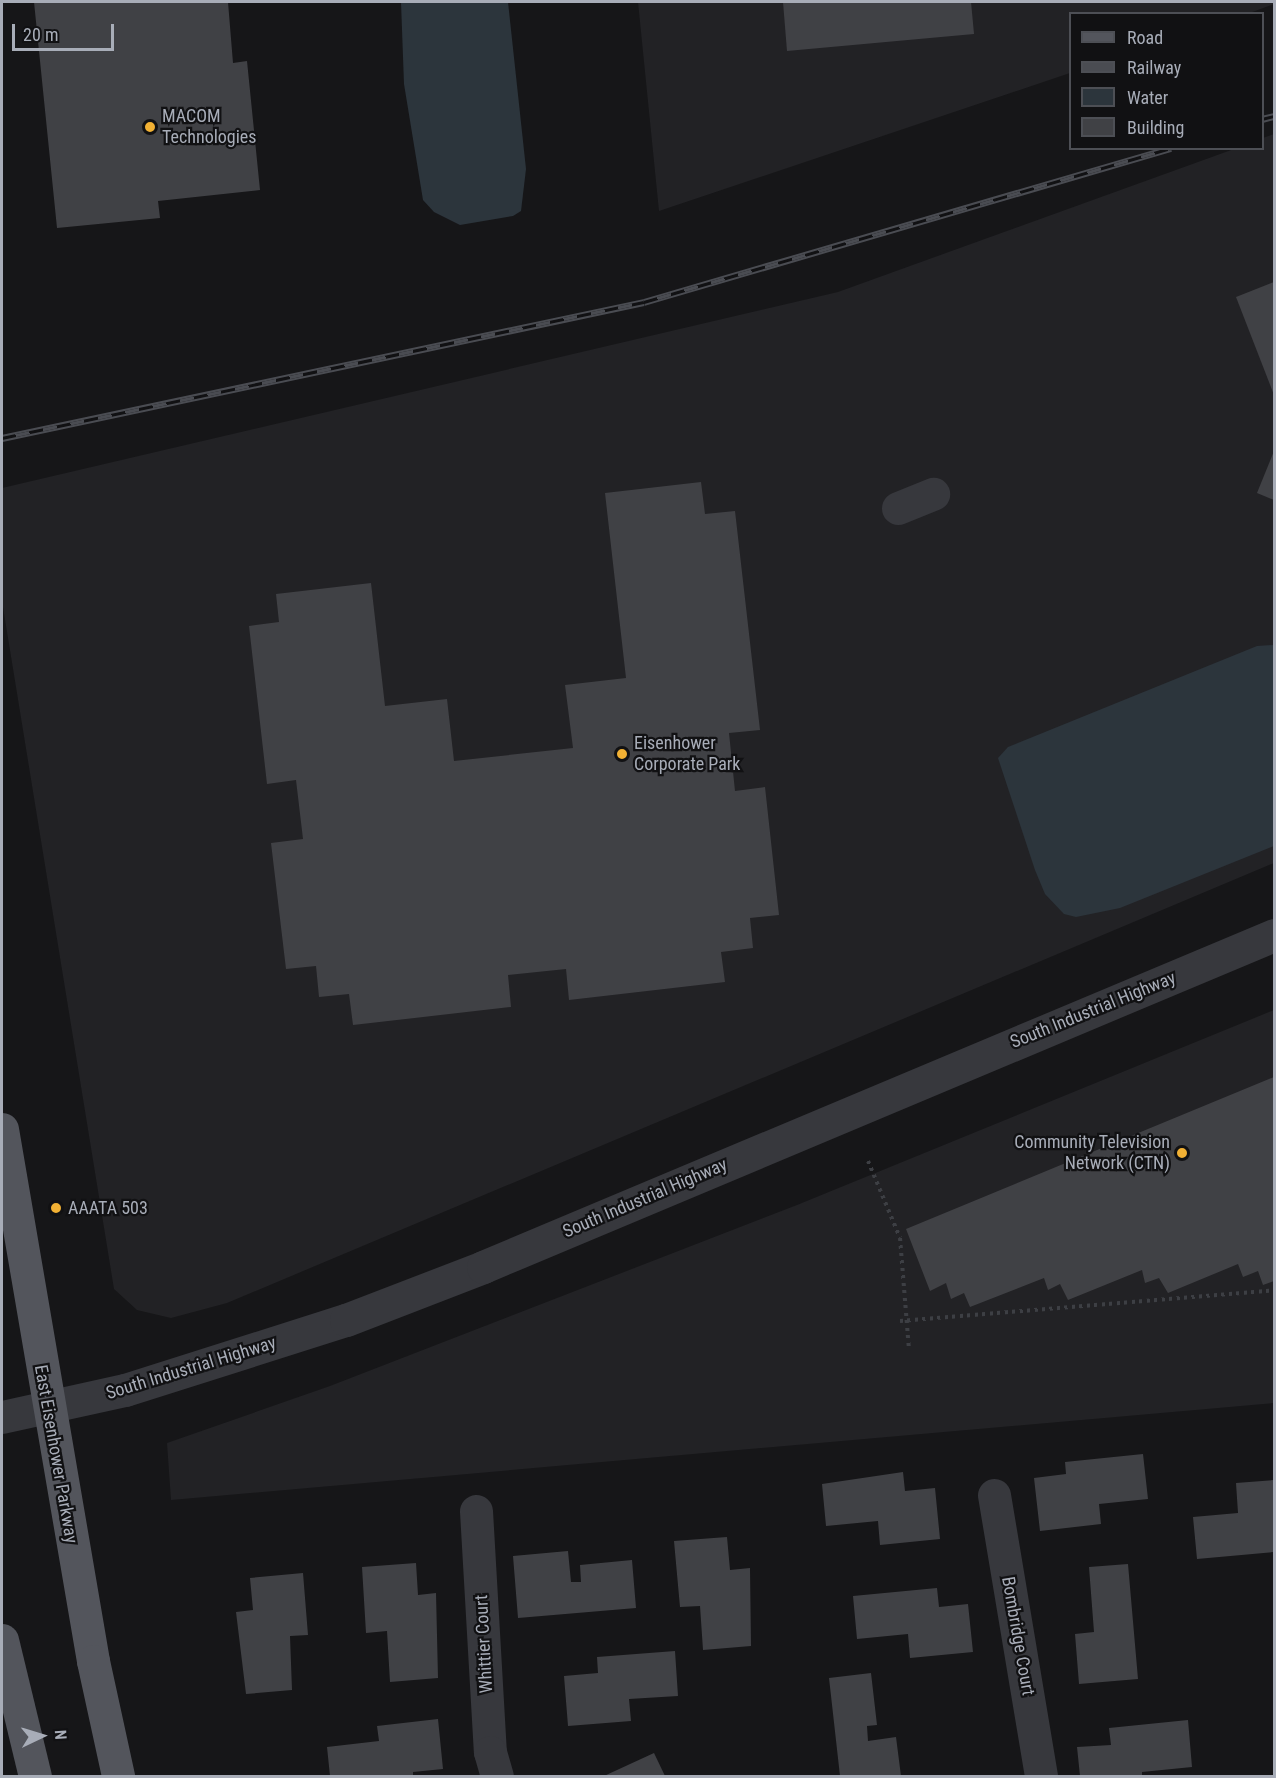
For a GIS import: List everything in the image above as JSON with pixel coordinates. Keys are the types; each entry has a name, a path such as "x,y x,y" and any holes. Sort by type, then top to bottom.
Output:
{"main road":[{"name":"East Eisenhower Parkway","path":"2,1129 48,1408 118,1776"},
{"path":"2,1640 35,1776"}],"street":[{"path":"898,508 933,494"},
{"name":"South Industrial Highway","path":"2,1417 125,1390 420,1292 1275,935"},
{"name":"Bombridge Court","path":"994,1495 1041,1776"},
{"name":"Whittier Court","path":"476,1511 490,1752 497,1776"}],"path":[{"path":"868,1161 900,1238 909,1350"},
{"path":"900,1321 1275,1290"}],"shaded area":[{"path":"638,2 1274,2 1274,4 1252,12 1069,12 1069,73 659,211"},
{"path":"1274,134 1274,863 227,1303 171,1318 137,1310 114,1289 2,601 2,488 838,292 1231,150 1264,150 1264,138"},
{"path":"1274,1010 1274,1403 171,1500 167,1443 330,1386 797,1205"}],"water":[{"path":"401,2 508,2 526,169 521,211 513,216 460,225 434,212 423,200 404,84"},
{"path":"1274,645 1274,846 1120,908 1076,917 1064,914 1045,894 998,758 1008,747 1257,646"}],"building":[{"name":"MACOM Technologies","path":"34,2 228,2 233,63 247,61 260,190 158,201 160,218 57,228"},
{"path":"783,2 971,2 974,34 787,51"},
{"path":"1274,282 1274,395 1236,297"},
{"path":"1274,451 1274,500 1257,493"},
{"name":"Eisenhower Corporate Park","path":"701,482 705,514 735,511 760,730 729,733 735,791 765,787 779,915 750,918 753,948 721,952 725,982 569,1000 566,969 508,975 511,1007 353,1025 349,994 319,997 316,966 286,969 271,843 303,839 296,780 267,784 249,626 279,622 276,594 371,583 385,706 447,699 454,761 573,748 565,685 626,678 605,493"},
{"name":"Community Television Network (CTN)","path":"1274,1077 1274,1281 1263,1285 1258,1271 1243,1277 1238,1264 1168,1293 1159,1278 1145,1283 1142,1270 1068,1300 1060,1284 1048,1290 1044,1278 970,1307 964,1293 951,1299 946,1283 930,1291 906,1229"},
{"path":"1143,1454 1148,1499 1099,1504 1101,1524 1040,1531 1034,1478 1066,1474 1065,1462"},
{"path":"903,1472 905,1491 935,1488 940,1539 880,1545 878,1521 826,1526 822,1484"},
{"path":"1274,1480 1274,1552 1197,1559 1193,1517 1238,1513 1236,1483"},
{"path":"727,1537 730,1570 750,1568 751,1646 703,1650 700,1606 680,1607 674,1541"},
{"path":"568,1551 571,1582 581,1582 580,1565 632,1560 636,1608 518,1618 513,1556"},
{"path":"416,1563 418,1595 436,1593 438,1678 390,1682 387,1631 366,1633 362,1567"},
{"path":"1128,1564 1138,1679 1079,1684 1075,1634 1094,1632 1089,1567"},
{"path":"303,1573 308,1635 290,1636 292,1690 246,1694 236,1612 253,1610 250,1578"},
{"path":"937,1588 939,1607 968,1604 973,1652 910,1658 908,1634 857,1639 853,1596"},
{"path":"675,1651 678,1696 629,1699 631,1721 568,1726 564,1676 598,1673 597,1657"},
{"path":"871,1673 877,1725 867,1726 868,1741 896,1737 901,1776 840,1776 829,1678"},
{"path":"438,1719 443,1769 413,1772 413,1776 330,1776 327,1747 379,1741 377,1726"},
{"path":"1188,1720 1192,1767 1142,1772 1142,1776 1080,1776 1077,1747 1111,1745 1109,1728"},
{"path":"654,1753 665,1776 604,1776"}],"railway":[{"path":"1264,118 1274,116"},
{"path":"2,438 644,302 1164,150"}],"place":[{"name":"MACOM Technologies","path":"150,127"},
{"name":"Eisenhower Corporate Park","path":"622,754"},
{"name":"Community Television Network (CTN)","path":"1182,1153"},
{"name":"AAATA 503","path":"56,1208"}]}
